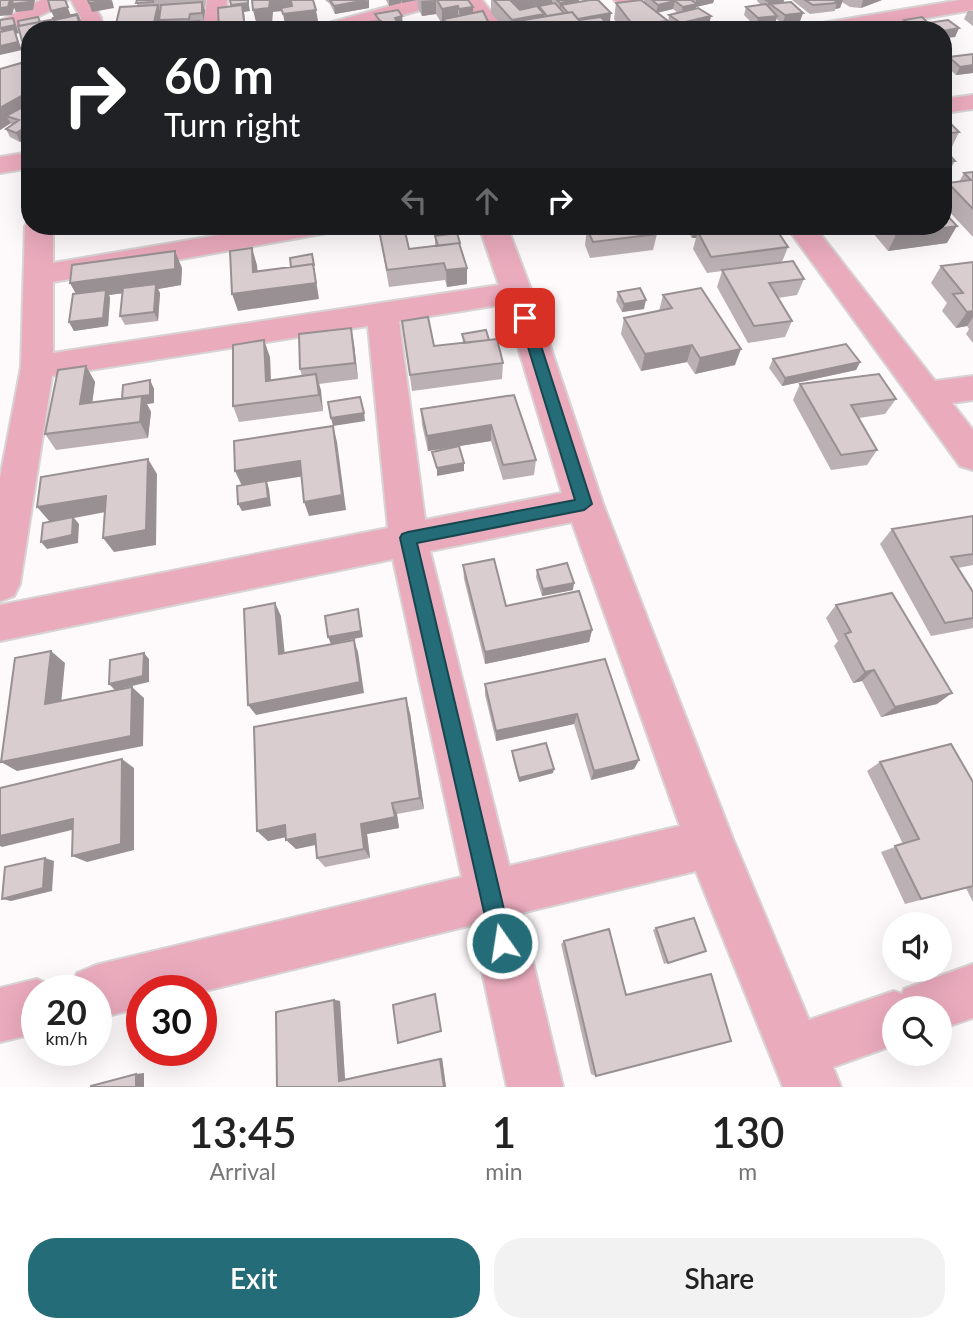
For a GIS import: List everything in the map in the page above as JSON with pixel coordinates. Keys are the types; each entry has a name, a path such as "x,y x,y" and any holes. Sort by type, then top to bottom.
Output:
{"street":[{"path":"0,29 57,0"},
{"path":"81,0 91,21"},
{"path":"215,21 217,0"},
{"path":"364,21 433,0"},
{"path":"471,0 488,21"},
{"path":"624,0 655,21"},
{"path":"871,21 973,4"},
{"path":"409,9 416,21"},
{"path":"0,165 21,162"},
{"path":"0,584 37,368 39,235"},
{"path":"39,275 269,235"},
{"path":"496,235 584,504 710,843 804,1070 882,1025"},
{"path":"807,235 973,456"},
{"path":"37,368 517,292"},
{"path":"382,312 408,538 535,1087"},
{"path":"927,394 973,388"},
{"path":"0,623 584,504"},
{"path":"112,988 710,843"},
{"path":"952,998 973,991"},
{"path":"0,1015 21,1010"}],"building":[{"path":"0,0 10,0 8,7 0,8"},
{"path":"13,0 30,0 12,4"},
{"path":"48,0 65,0 68,7 51,11"},
{"path":"88,0 110,0 89,3"},
{"path":"137,0 153,0 153,2 136,3"},
{"path":"230,0 248,0 248,3 231,5"},
{"path":"252,0 270,0 269,8 253,10"},
{"path":"291,0 313,0 316,10 283,14 281,8 292,6"},
{"path":"330,0 366,0 334,6"},
{"path":"437,0 468,0 473,7 442,9"},
{"path":"494,0 515,0 511,1 520,10 537,6 544,14 512,20"},
{"path":"598,0 611,13 578,19 561,5"},
{"path":"641,0 668,21 630,21 616,3"},
{"path":"652,0 691,0 697,4 683,7 675,1 658,5"},
{"path":"805,0 842,0 835,1 837,3 813,5"},
{"path":"202,2 202,13 190,14 189,19 159,20 161,5"},
{"path":"791,2 803,13 785,15 770,4"},
{"path":"555,3 564,13 547,16 539,6"},
{"path":"766,4 777,16 758,18 746,7"},
{"path":"158,5 154,21 117,21 120,7"},
{"path":"242,5 244,21 219,21 218,8"},
{"path":"698,8 711,16 678,21 669,15"},
{"path":"398,10 402,16 395,18 397,21 380,21 375,14"},
{"path":"483,11 488,21 445,21 444,19"},
{"path":"572,12 580,21 525,21"},
{"path":"77,14 80,21 77,15 54,20 53,18"},
{"path":"77,15 79,21 45,21"},
{"path":"38,17 40,21 21,21 19,26 18,21"},
{"path":"601,17 605,21 580,21"},
{"path":"922,17 926,21 905,21"},
{"path":"13,18 15,25 0,28 0,20"},
{"path":"14,29 18,42 0,46 0,32"},
{"path":"973,54 973,65 960,67 952,57"},
{"path":"21,63 21,96 0,108 0,69"},
{"path":"21,108 21,130 16,133 6,129 19,120 6,116"},
{"path":"973,172 973,209 952,187 952,182 971,180 964,173"},
{"path":"380,235 406,235 409,249 459,243 467,268 446,270 444,263 387,270"},
{"path":"458,235 460,243 438,246 435,236"},
{"path":"590,235 649,235 593,242"},
{"path":"700,235 780,235 788,247 711,257"},
{"path":"252,248 253,272 313,264 316,283 232,294 230,251"},
{"path":"175,251 175,269 70,283 72,265"},
{"path":"312,254 314,265 291,267 290,258"},
{"path":"793,261 804,279 769,283 792,321 754,326 722,270"},
{"path":"973,262 973,311 967,312 953,294 963,293 941,266"},
{"path":"156,284 154,312 120,316 123,288"},
{"path":"640,288 646,300 624,304 618,292"},
{"path":"701,288 741,349 700,358 692,345 645,354 624,318 672,308 663,295"},
{"path":"106,290 103,318 69,322 73,294"},
{"path":"428,317 434,346 497,339 503,363 410,375 402,321"},
{"path":"351,328 355,363 300,369 299,334"},
{"path":"486,330 489,340 465,343 462,334"},
{"path":"264,340 266,381 316,374 319,395 233,406 233,345"},
{"path":"846,344 860,362 785,378 773,359"},
{"path":"86,366 80,404 142,396 140,422 45,434 58,370"},
{"path":"879,374 896,399 851,405 877,450 841,455 800,384"},
{"path":"150,380 150,395 122,399 123,385"},
{"path":"514,395 536,460 503,465 491,425 427,436 421,409"},
{"path":"360,397 364,413 331,418 328,402"},
{"path":"333,426 342,495 304,502 300,461 235,471 234,441"},
{"path":"459,446 464,463 437,468 432,452"},
{"path":"148,459 146,530 103,538 106,496 37,507 41,477"},
{"path":"266,481 268,498 238,504 237,486"},
{"path":"973,516 973,554 951,557 973,592 973,618 945,623 892,529"},
{"path":"73,517 72,535 41,542 43,523"},
{"path":"494,559 506,606 579,591 592,630 485,652 463,565"},
{"path":"567,563 574,583 543,589 537,570"},
{"path":"892,593 952,693 895,707 874,670 865,672 845,634 851,632 836,605"},
{"path":"275,603 279,654 354,640 360,682 248,705 244,609"},
{"path":"358,609 361,631 328,637 325,616"},
{"path":"51,651 45,704 132,687 131,736 1,762 15,658"},
{"path":"144,653 143,676 109,684 110,660"},
{"path":"605,659 639,760 594,771 577,714 496,731 485,684"},
{"path":"406,698 420,798 392,803 395,817 361,824 364,849 317,858 315,834 286,840 285,825 257,831 254,727"},
{"path":"546,743 554,769 519,778 512,751"},
{"path":"951,744 973,782 973,886 921,899 895,846 919,839 880,762"},
{"path":"122,759 121,844 72,856 73,819 0,836 0,788"},
{"path":"45,858 43,888 2,899 5,867"},
{"path":"694,918 706,951 668,963 656,928"},
{"path":"609,929 626,995 711,974 731,1041 596,1076 564,941"},
{"path":"435,994 441,1031 398,1043 393,1005"},
{"path":"334,1000 339,1081 440,1059 444,1087 277,1087 276,1012"},
{"path":"136,1074 136,1087 91,1087 91,1086"}],"route":[{"path":"502,943 408,538 584,504 525,318"}]}
